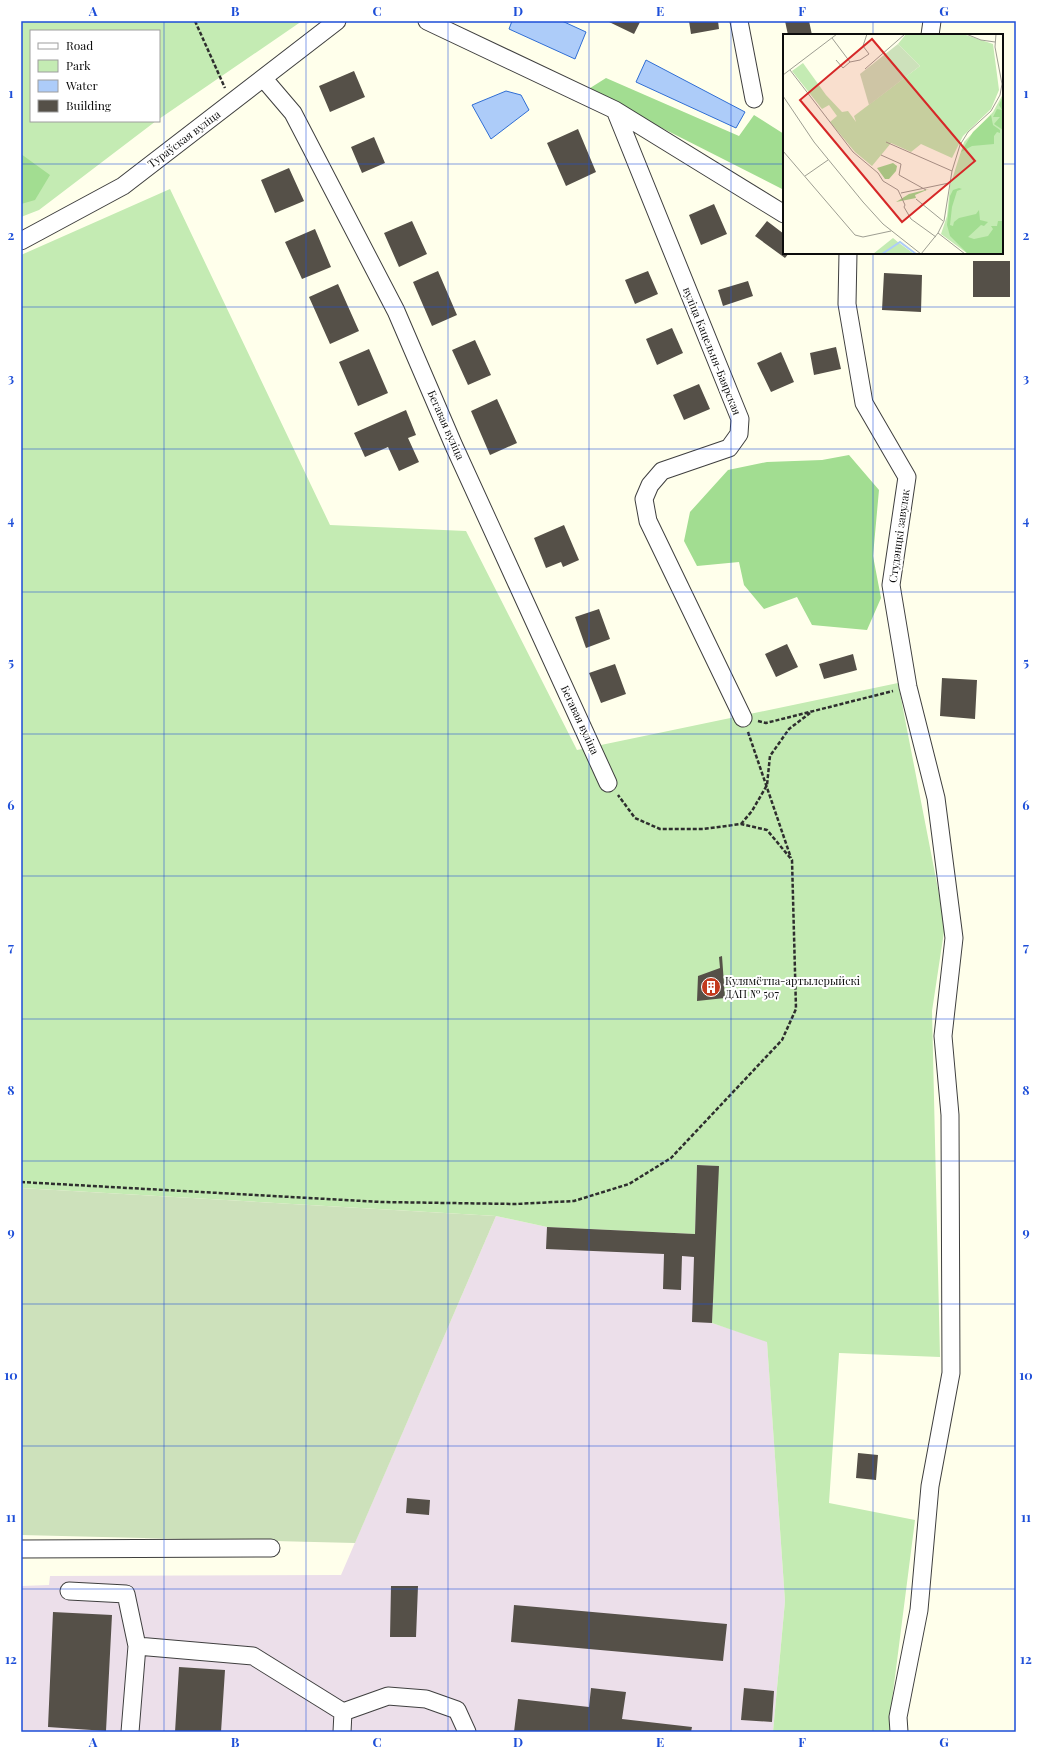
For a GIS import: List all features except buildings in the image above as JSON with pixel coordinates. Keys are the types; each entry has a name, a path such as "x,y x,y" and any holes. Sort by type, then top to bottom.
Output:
{"street":[{"name":"Тураўская вуліца","path":"21,241 123,186 264,79 337,21"},
{"path":"427,21 615,110 783,213"},
{"path":"739,21 754,99"},
{"path":"930,34 932,21"},
{"name":"Бегавая вуліца","path":"264,79 293,113 396,311 458,453 608,783"},
{"name":"вуліца Кацельня-Баярская","path":"615,110 740,419 738,434 729,448 662,471 650,485 644,499 648,521 743,718"},
{"name":"Студэнцкі завулак","path":"848,254 847,304 864,403 907,477 891,585 908,687 936,798 954,938 942,1036 950,1115 951,1373 930,1486 919,1610 898,1717 898,1732"},
{"path":"21,1549 271,1548"},
{"path":"69,1591 126,1594 137,1646 130,1732"},
{"path":"137,1646 253,1656 343,1712"},
{"path":"343,1712 388,1696 426,1699 457,1710 467,1732"},
{"path":"342,1732 343,1712"}],"path":[{"path":"195,21 232,103"},
{"path":"743,718 766,723 811,713 908,687"},
{"path":"740,824 752,811 767,784 770,756 789,729 811,713"},
{"path":"21,1182 382,1202 516,1204 574,1201 629,1184 671,1158 782,1040 796,1009 792,860 743,718"},
{"path":"608,783 635,818 660,829 703,829 740,824 767,830 792,860"}],"shaded area":[{"path":"697,1165 719,1166 712,1323 767,1341 785,1601 773,1732 21,1732 21,1586 49,1585 50,1576 341,1575 496,1216 547,1227 694,1234"}],"green space":[{"path":"21,21 302,21 160,118 160,30 30,30 30,122 155,122 39,210 21,217"},
{"path":"606,78 739,136 754,115 783,133 783,189 587,90"},
{"path":"21,154 50,175 35,200 21,204"},
{"path":"170,189 330,525 466,531 577,750 898,683 945,925 932,1011 940,1357 839,1353 829,1503 915,1520 890,1716 891,1732 773,1732 785,1601 767,1342 712,1323 718,1166 697,1165 695,1234 547,1227 496,1216 21,1188 21,255"},
{"path":"849,455 879,490 873,556 881,598 867,630 812,625 797,597 764,609 744,585 739,562 697,566 684,541 690,512 728,470 767,462 822,460"},
{"path":"21,1188 496,1216 355,1543 21,1535"}],"water":[{"path":"512,21 562,21 586,32 575,59 509,29"},
{"path":"646,60 745,112 736,128 636,82"},
{"path":"506,91 521,95 529,110 491,139 472,105"}],"place":[{"name":"Кулямётна-артылерыйскі ДАП № 507","path":"711,987"}]}
